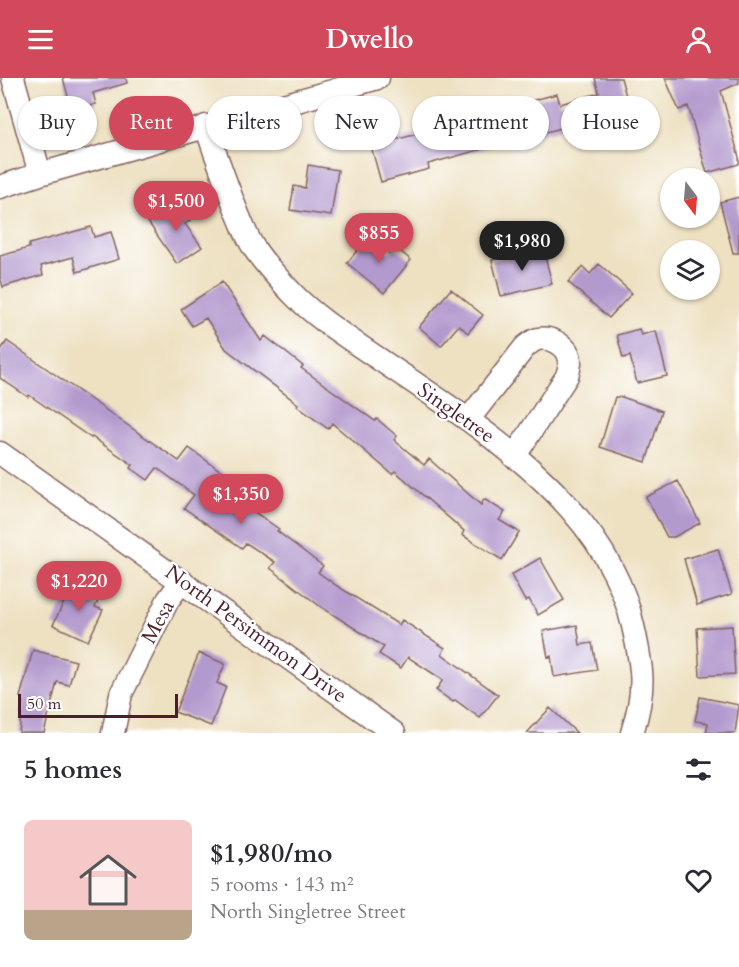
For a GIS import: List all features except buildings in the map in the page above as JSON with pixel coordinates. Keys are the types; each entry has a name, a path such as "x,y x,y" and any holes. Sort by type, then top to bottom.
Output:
{"street":[{"path":"13,78 40,174"},
{"path":"302,99 378,78"},
{"path":"0,187 206,126"},
{"name":"Singletree","path":"214,150 247,237 271,270 295,296 329,324 492,437 550,489 594,539 620,585 630,613 641,659 643,688 632,733"},
{"path":"468,420 525,347 536,339 547,339 562,345 569,354 567,376 514,457"},
{"name":"North Persimmon Drive","path":"0,453 182,580 238,624 394,733"},
{"name":"Mesa","path":"113,733 121,694 168,600 182,580"}]}
